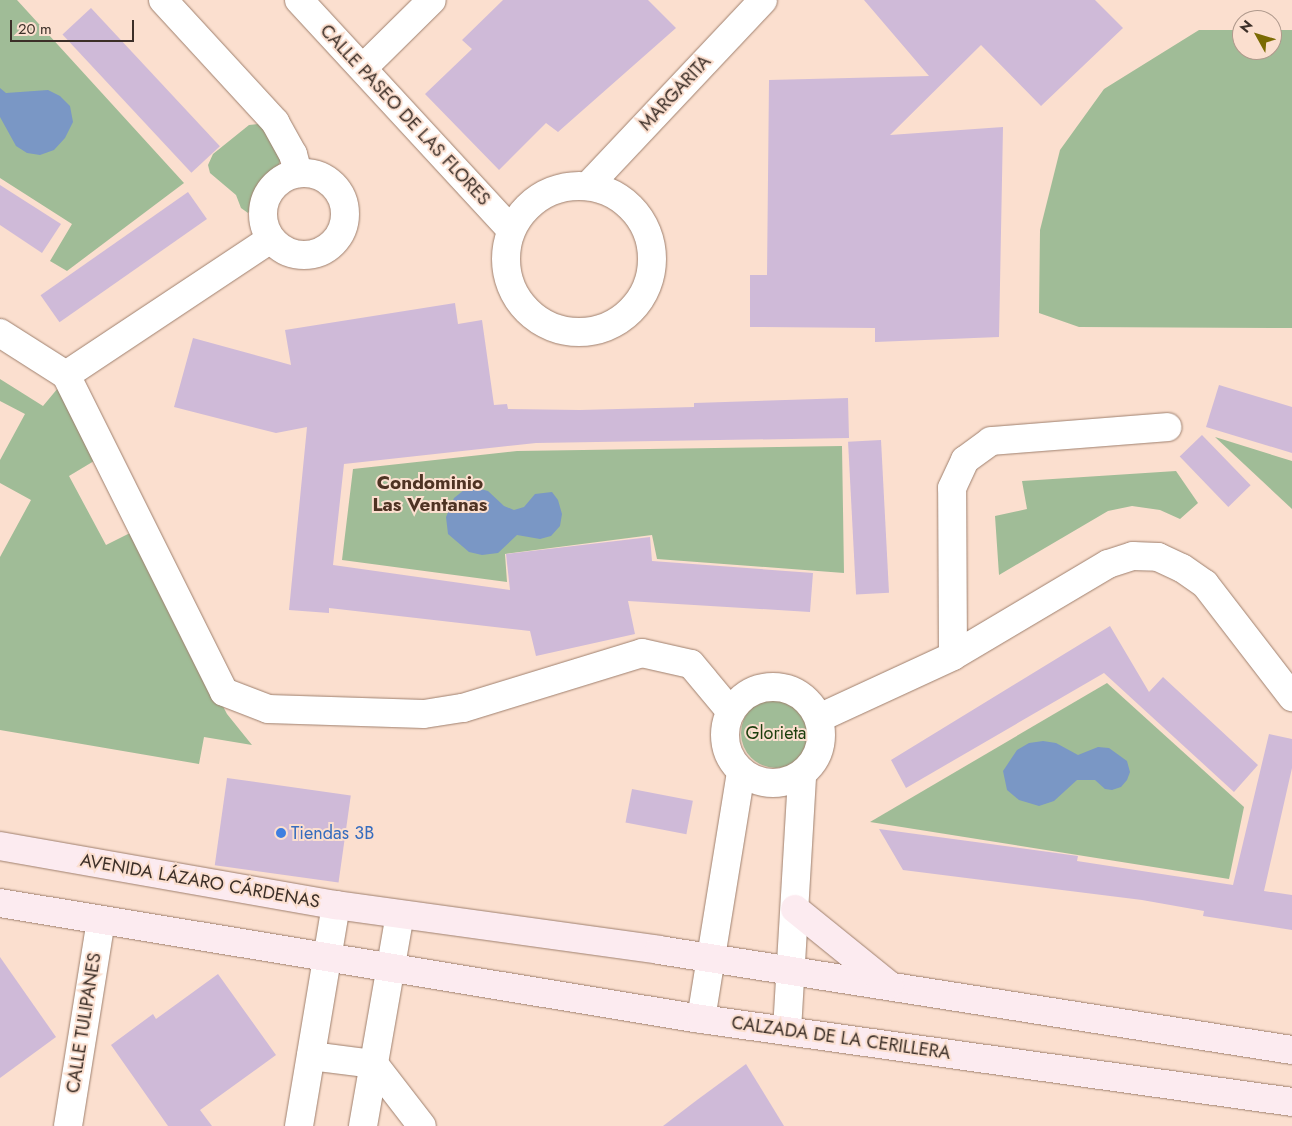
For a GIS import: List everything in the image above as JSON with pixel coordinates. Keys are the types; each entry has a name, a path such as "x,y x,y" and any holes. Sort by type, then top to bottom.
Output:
{"main road":[{"name":"AVENIDA LÁZARO CÁRDENAS","path":"0,846 400,915"},
{"path":"0,903 391,968"},
{"path":"795,909 890,986"},
{"path":"400,915 712,958 1292,1050"},
{"name":"CALZADA DE LA CERILLERA","path":"391,968 701,1018 1292,1102"}],"street":[{"path":"163,0 274,122 293,154 298,174"},
{"name":"CALLE PASEO DE LAS FLORES","path":"299,0 364,67 511,230"},
{"path":"364,67 432,0"},
{"name":"MARGARITA","path":"588,186 763,0"},
{"path":"298,174 324,178 334,186 345,210 339,235 318,252 306,255 280,248 271,239 264,219 266,199 273,186 298,174"},
{"path":"588,186 611,192 630,205 644,224 652,246 652,270 644,293 631,312 609,326 586,333 560,331 537,320 518,303 508,280 505,255 511,230 524,210 542,195 564,187 588,186"},
{"path":"66,375 271,239"},
{"path":"0,333 66,375 224,692 268,709 424,714 463,708 642,653 691,664 731,712"},
{"path":"953,656 952,488 965,460 991,440 1167,427"},
{"path":"819,718 953,656 1108,564 1133,556 1158,557 1182,568 1205,584 1292,698"},
{"path":"769,686 800,694 819,718 822,733 820,749 802,774 782,783 768,782 741,772 731,760 725,744 725,727 731,712 740,699 753,690 769,686"},
{"path":"701,1018 741,772"},
{"path":"787,1030 802,774"},
{"path":"299,1126 336,905"},
{"path":"363,1126 400,915"},
{"name":"CALLE TULIPANES","path":"68,1126 101,921"},
{"path":"311,1056 374,1064 422,1126"}],"green space":[{"path":"0,0 17,0 184,183 67,271 50,261 72,224 0,178"},
{"path":"1199,30 1232,30 1232,60 1282,60 1282,30 1292,30 1292,328 1079,327 1039,313 1040,230 1060,150 1104,89"},
{"path":"258,124 269,131 282,155 278,168 263,185 248,213 241,208 236,195 210,173 208,165 213,154 249,125"},
{"path":"0,379 43,406 58,388 94,461 69,476 106,545 132,532 227,714 252,745 204,737 199,764 0,730 0,557 31,500 0,483 0,460 25,414 0,401"},
{"path":"1215,437 1292,461 1292,509"},
{"path":"842,446 844,573 657,559 652,535 505,554 507,582 342,560 353,469 517,451"},
{"path":"1176,471 1198,503 1180,519 1160,510 1132,506 1108,511 999,575 995,516 1027,509 1022,481"},
{"path":"1107,683 1244,807 1229,879 870,822"},
{"name":"Glorieta","path":"776,698 795,704 805,714 811,733 805,752 795,762 776,768 757,762 747,752 741,733 747,714 757,704"}],"water":[{"path":"0,88 6,93 48,90 60,96 70,106 73,122 65,138 54,150 40,155 27,153 16,146 0,117"},
{"path":"477,488 488,491 504,506 514,510 524,507 535,494 552,492 558,500 562,514 560,526 551,536 540,539 517,535 498,553 482,555 469,552 448,534 446,517 454,498 464,490"},
{"path":"1043,741 1056,743 1078,755 1098,747 1109,748 1127,761 1130,772 1127,780 1121,787 1112,790 1105,789 1095,780 1077,780 1054,801 1039,806 1019,800 1007,790 1003,771 1017,750 1029,743"}],"building":[{"path":"503,0 648,0 676,28 558,132 546,123 499,170 425,94 472,49 462,40"},
{"path":"864,0 1095,0 1123,28 1041,106 981,45 890,135 1003,127 999,337 875,342 875,328 750,327 750,275 767,275 769,80 929,76"},
{"path":"91,8 220,146 191,173 62,35"},
{"path":"0,185 61,224 42,253 0,225"},
{"path":"188,192 207,219 59,322 41,295"},
{"path":"455,303 458,324 482,320 494,405 507,404 508,409 580,410 694,407 694,403 848,398 849,438 536,443 344,464 333,565 510,590 506,554 650,537 652,561 813,573 810,612 628,601 635,634 536,656 530,631 329,608 329,613 289,610 307,427 276,433 174,407 193,338 291,365 285,330"},
{"path":"1219,385 1292,407 1292,453 1206,427"},
{"path":"1202,435 1251,485 1228,507 1180,457"},
{"path":"881,440 889,593 856,595 848,442"},
{"path":"1110,626 1149,692 1163,677 1258,765 1234,792 1104,673 906,788 891,760"},
{"path":"1269,734 1292,739 1292,768 1264,891 1292,895 1292,930 1203,916 1204,911 1142,900 903,870 879,829 1078,856 1077,861 1233,885"},
{"path":"227,778 351,795 339,883 215,865"},
{"path":"632,789 693,801 686,834 626,822"},
{"path":"0,957 56,1037 0,1078"},
{"path":"218,974 276,1055 200,1110 212,1126 168,1126 111,1045 153,1014 156,1019"},
{"path":"746,1064 784,1126 663,1126 697,1100"}],"place":[{"name":"Tiendas 3B","path":"281,833"}],"district":[{"name":"Condominio Las Ventanas","path":"430,494"}]}
